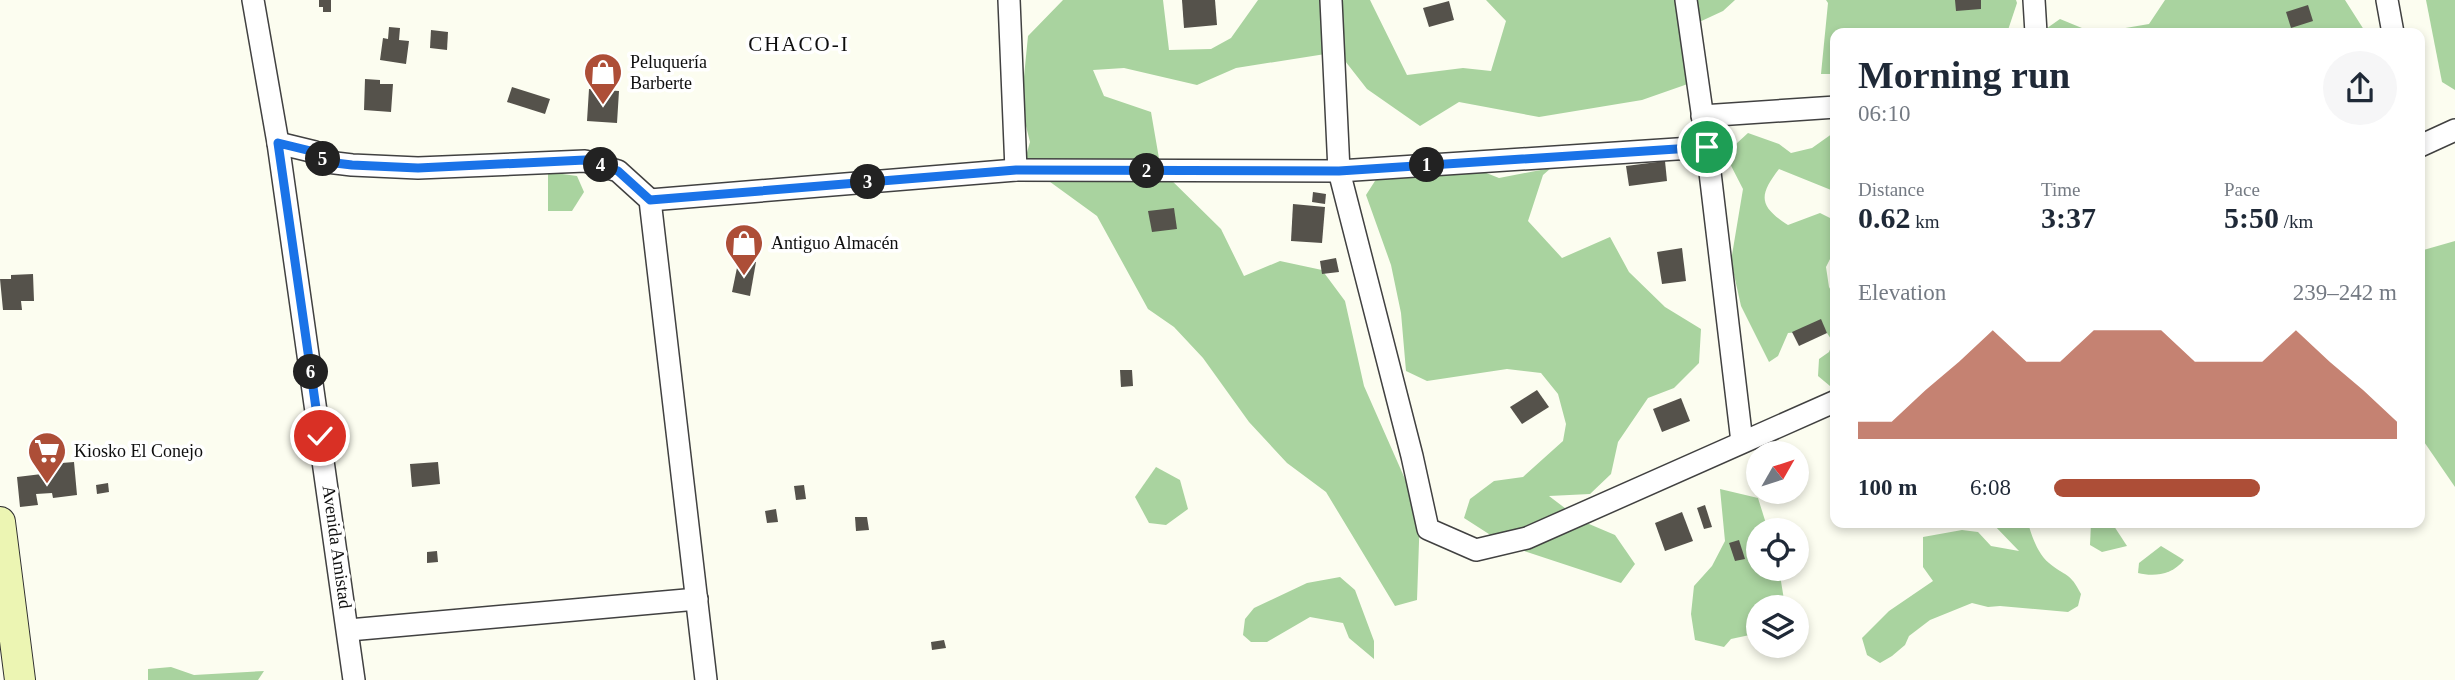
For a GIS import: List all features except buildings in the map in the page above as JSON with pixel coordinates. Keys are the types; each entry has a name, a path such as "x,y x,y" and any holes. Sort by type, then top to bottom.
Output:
{"street":[{"name":"Avenida Amistad","path":"253,0 278,143 354,680"},
{"path":"1009,0 1016,170"},
{"path":"1331,0 1339,171 1428,529 1476,550 1527,538 1830,404"},
{"path":"1686,0 1707,147 1742,442"},
{"path":"2034,0 2036,28"},
{"path":"2387,0 2392,28"},
{"path":"1702,116 1830,107"},
{"path":"2425,144 2455,130"},
{"path":"278,143 315,152 327,162 352,165 418,168 585,160 618,171 650,200 706,680"},
{"path":"650,200 1016,170 1339,171 1707,147"},
{"path":"0,522 20,680"},
{"path":"349,630 697,598"}],"green space":[{"path":"1063,0 1163,0 1169,50 1211,49 1231,38 1258,0 1370,0 1407,75 1463,68 1491,71 1506,21 1486,0 1735,0 1723,11 1695,24 1702,79 1642,100 1539,117 1459,102 1420,126 1367,89 1338,52 1236,68 1197,85 1124,68 1093,70 1104,96 1151,112 1161,170 1221,229 1244,276 1280,261 1322,270 1345,301 1364,386 1420,513 1417,600 1395,606 1326,492 1287,463 1249,422 1203,358 1174,327 1148,309 1097,216 1024,163 1030,142 1022,97 1028,36"},
{"path":"1826,0 2016,0 2017,3 2009,28 1830,28 1830,74 1821,74 1828,3"},
{"path":"2165,0 2345,0 2363,28 2125,28 2149,24"},
{"path":"2426,0 2455,0 2455,90 2442,82"},
{"path":"2060,19 2082,28 2047,28"},
{"path":"1748,133 1779,144 1791,153 1812,148 1830,135 1830,190 1779,169 1768,186 1765,200 1771,212 1788,225 1820,213 1830,218 1830,259 1826,267 1830,289 1830,338 1825,330 1788,333 1778,356 1769,362 1741,306 1731,261 1743,189 1725,154"},
{"path":"1471,167 1499,178 1551,168 1543,175 1528,221 1562,258 1610,237 1629,272 1665,307 1701,329 1699,363 1674,388 1648,398 1618,442 1611,474 1590,494 1549,496 1582,521 1615,535 1635,564 1621,583 1506,545 1464,518 1470,499 1494,481 1523,477 1563,441 1566,424 1558,394 1541,373 1507,369 1427,381 1406,371 1401,313 1391,265 1366,195 1382,170"},
{"path":"548,172 577,176 584,192 572,211 548,211"},
{"path":"2455,241 2455,487 2425,443 2425,250"},
{"path":"1830,350 1830,386 1818,376 1819,359"},
{"path":"1156,467 1180,480 1188,509 1166,525 1149,523 1135,497"},
{"path":"1720,489 1746,495 1746,504 1760,504 1764,518 1746,518 1746,581 1781,581 1783,595 1746,595 1746,636 1731,639 1724,647 1695,640 1691,614 1694,586 1712,566 1725,541"},
{"path":"1997,528 2030,528 2042,555 2071,578 2077,587 2081,594 2078,606 2068,612 1988,607 1972,603 1930,620 1909,636 1905,645 1880,663 1867,655 1862,638 1889,611 1933,581 1923,567 1923,537 1962,530 1978,532 1991,546 2019,551"},
{"path":"2091,528 2115,528 2127,546 2102,552 2090,545"},
{"path":"2161,546 2184,560 2174,569 2162,574 2138,573 2139,563"},
{"path":"1340,577 1355,590 1374,641 1374,659 1349,638 1343,623 1310,617 1267,642 1251,642 1243,635 1245,619 1254,608 1307,583"},
{"path":"171,667 194,675 264,671 258,680 148,680 148,669"}],"place":[{"name":"Peluquería Barberte","path":"603,106"},
{"name":"Antiguo Almacén","path":"744,277"},
{"name":"Kiosko El Conejo","path":"47,485"}],"district":[{"name":"CHACO-I","path":"799,44"}],"route":[{"path":"320,436 278,143 315,152 327,162 352,165 418,168 585,160 618,171 650,200 1016,170 1339,171 1707,147"}]}
